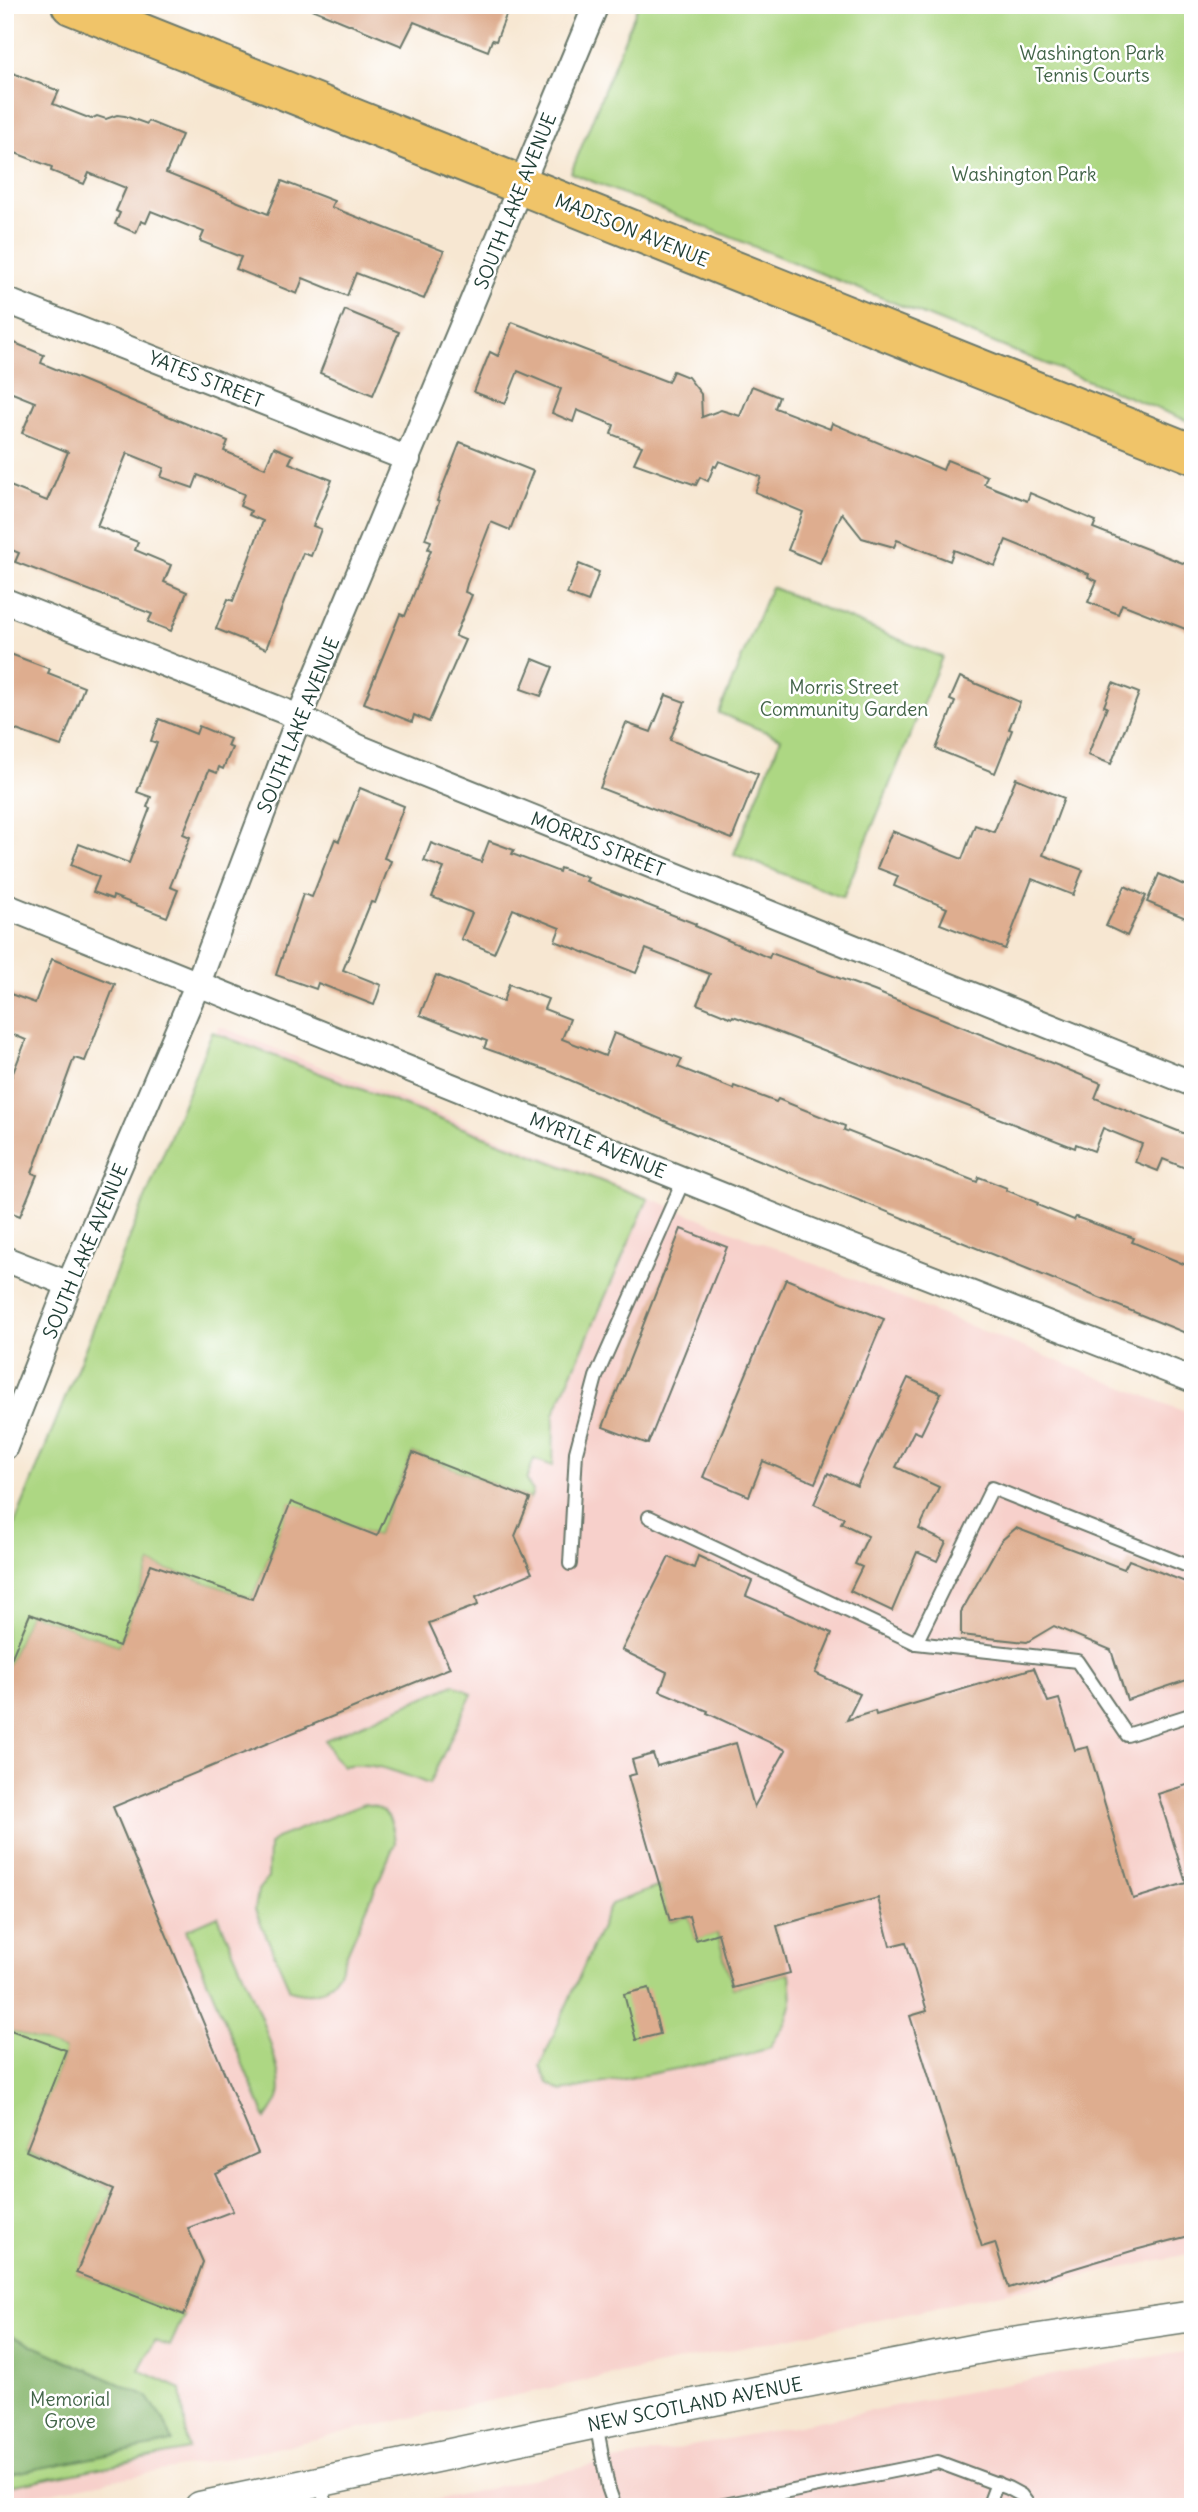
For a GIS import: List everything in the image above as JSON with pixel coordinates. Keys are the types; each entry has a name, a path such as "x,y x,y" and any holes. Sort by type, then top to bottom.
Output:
{"main road":[{"name":"MADISON AVENUE","path":"71,5 1193,454"}],"street":[{"name":"SOUTH LAKE AVENUE","path":"5,1447 69,1284 198,983 299,717 596,5"},
{"name":"YATES STREET","path":"5,300 408,459"},
{"name":"MORRIS STREET","path":"5,601 299,717 371,752 1193,1084"},
{"name":"MYRTLE AVENUE","path":"5,906 1193,1380"},
{"path":"5,1259 69,1284"},
{"name":"NEW SCOTLAND AVENUE","path":"200,2507 323,2494 596,2423 992,2346 1193,2316"}],"lane":[{"path":"570,1564 576,1452 596,1377 684,1179"},
{"path":"916,1643 992,1488 1193,1568"},
{"path":"649,1517 916,1643 1077,1661 1127,1735 1193,1714"},
{"path":"596,2423 608,2487 615,2507"},
{"path":"714,2507 938,2462 997,2483 1021,2495 1030,2507"},
{"path":"988,2507 997,2483"}],"shaded area":[{"path":"219,1026 1193,1415 1193,2253 244,2455 5,2501 5,1550"},
{"path":"1193,2351 1193,2507 403,2507 589,2466 1125,2361"}],"green space":[{"name":"Washington Park","path":"638,5 1193,5 1193,423 571,173"},
{"name":"Morris Street Community Garden","path":"771,587 942,657 843,898 734,854 781,738 719,713"},
{"path":"212,1032 648,1199 554,1414 553,1466 534,1459 526,1481 533,1491 530,1499 413,1453 377,1536 291,1503 252,1599 151,1564 119,1646 30,1614 5,1673 5,1548"},
{"path":"454,1684 472,1694 429,1784 377,1767 343,1766 333,1756 325,1740"},
{"path":"364,1804 379,1808 388,1816 395,1843 339,1972 329,1985 318,1992 290,1990 255,1910 258,1890 268,1878 269,1845 276,1838"},
{"path":"660,1886 670,1921 689,1916 696,1939 717,1933 733,1988 790,1973 792,2002 786,2022 770,2047 748,2055 562,2091 548,2083 540,2066 611,1904"},
{"path":"218,1916 257,2007 275,2059 279,2095 266,2119 186,1930"},
{"path":"5,2028 66,2050 26,2152 113,2189 77,2273 184,2315 170,2346 154,2341 139,2370 181,2389 188,2450 5,2487"},
{"name":"Memorial Grove","path":"5,2333 147,2396 164,2420 173,2442 5,2475"}],"building":[{"path":"302,5 510,5 496,41 492,40 488,51 414,22 402,46"},
{"path":"5,70 59,91 53,104 91,119 97,116 106,119 117,115 125,116 147,124 148,121 182,135 166,173 268,214 282,181 334,201 331,207 444,251 424,299 356,273 347,296 303,278 297,294 236,269 241,257 200,241 204,232 151,211 146,223 141,221 136,233 115,224 120,213 116,211 126,188 89,173 84,184 51,171 52,167 5,149"},
{"path":"345,310 399,332 373,395 320,373"},
{"path":"512,322 668,382 673,371 688,377 701,394 702,417 721,410 740,416 752,386 779,397 775,408 830,429 832,423 943,470 947,460 987,476 984,484 1027,501 1030,493 1096,521 1093,528 1193,567 1193,632 1122,604 1118,614 1088,602 1097,581 1088,577 1089,574 1006,540 995,566 954,550 950,561 897,540 894,547 862,538 842,513 820,563 788,550 803,512 755,492 761,477 719,461 708,481 700,477 696,485 634,463 642,446 611,434 614,425 577,410 573,422 552,413 561,389 518,371 505,404 474,392 490,352 498,356"},
{"path":"5,339 44,355 41,363 228,441 224,451 265,468 274,447 293,455 289,463 332,480 313,526 321,529 311,556 303,553 266,649 216,629 228,599 233,601 263,521 249,515 251,511 240,506 244,494 198,475 193,488 161,477 164,468 127,453 97,526 138,542 135,550 171,565 164,582 187,592 171,631 148,622 152,614 15,562 19,553 5,547 5,484 47,501 68,452 22,433 35,402 5,390"},
{"path":"460,442 533,471 510,530 491,522 467,584 465,592 472,595 455,636 465,640 429,722 414,715 412,722 364,703 400,614 405,616 431,550 428,549 431,541 425,539"},
{"path":"579,564 599,572 588,602 567,594"},
{"path":"5,652 50,669 48,673 84,687 61,746 5,726"},
{"path":"533,659 553,667 541,696 521,689"},
{"path":"960,677 1020,702 995,773 936,749 955,702 950,700"},
{"path":"1113,683 1139,693 1111,764 1088,755 1107,707 1104,706"},
{"path":"666,695 685,702 670,740 758,774 732,839 600,788 626,723 651,732"},
{"path":"159,719 196,734 199,726 230,739 227,746 232,748 223,769 219,767 217,773 209,770 183,834 190,837 170,887 178,890 167,917 113,896 112,899 93,892 99,877 71,865 79,844 129,863 150,808 147,807 151,797 137,792 157,743 151,741"},
{"path":"1016,778 1064,798 1043,855 1083,870 1073,895 1032,879 1005,949 940,924 947,908 894,886 898,876 877,868 892,831 962,859 975,825 994,832"},
{"path":"360,788 404,806 384,858 391,861 375,903 371,902 343,970 381,985 374,1005 318,983 316,989 276,975 303,894 312,897 335,839 339,841"},
{"path":"489,841 514,850 512,854 559,872 560,868 588,878 586,881 696,924 695,926 769,958 771,953 874,991 1101,1083 1095,1098 1193,1137 1193,1171 1163,1159 1158,1171 1135,1162 1142,1144 1103,1128 1094,1151 1076,1144 1075,1148 767,1028 697,1004 710,974 646,949 636,973 555,941 560,928 513,909 494,953 461,939 472,913 432,897 444,868 424,861 431,843 481,862"},
{"path":"1159,874 1193,889 1193,921 1147,902"},
{"path":"1125,886 1146,896 1127,936 1106,926"},
{"path":"52,959 115,984 85,1061 74,1058 32,1173 37,1175 20,1216 5,1210 5,1093 26,1040 5,1031 5,992 35,1003"},
{"path":"436,975 503,1002 509,984 548,999 544,1009 570,1019 562,1039 605,1056 614,1033 682,1059 678,1067 733,1089 734,1086 776,1102 778,1099 845,1126 844,1130 977,1182 979,1177 1007,1188 1006,1190 1038,1203 1037,1205 1074,1220 1076,1217 1134,1238 1132,1242 1193,1268 1193,1336 693,1133 549,1071 484,1048 487,1041 420,1015"},
{"path":"681,1229 727,1247 648,1444 603,1427"},
{"path":"786,1279 884,1319 815,1483 763,1461 749,1496 703,1477"},
{"path":"908,1378 941,1393 921,1434 914,1431 896,1467 939,1487 919,1529 946,1542 937,1561 917,1552 892,1611 850,1591 862,1567 855,1564 868,1536 841,1523 844,1518 814,1504 828,1473 857,1486"},
{"path":"413,1453 530,1499 515,1536 532,1573 476,1597 478,1605 429,1623 450,1668 113,1807 258,2153 215,2173 233,2211 188,2228 203,2262 184,2315 76,2273 113,2189 26,2151 66,2050 5,2028 5,1673 30,1614 119,1646 151,1564 252,1599 291,1502 377,1536"},
{"path":"1016,1528 1124,1569 1129,1560 1193,1585 1193,1678 1127,1700 1111,1650 1054,1626 1027,1642 961,1635 961,1612 1001,1541"},
{"path":"698,1556 752,1581 746,1596 832,1633 815,1673 860,1694 847,1720 875,1711 876,1715 1034,1668 1048,1702 1059,1699 1075,1750 1088,1747 1133,1899 1186,1883 1158,1794 1193,1783 1193,2235 1009,2288 995,2243 982,2247 910,2016 927,2011 906,1942 890,1946 878,1898 777,1926 790,1973 733,1988 718,1933 696,1940 689,1916 670,1921 628,1776 636,1774 632,1760 653,1754 657,1766 736,1743 754,1807 786,1750 707,1713 708,1711 660,1691 667,1672 622,1650 669,1557 694,1568"},
{"path":"649,1988 660,2034 636,2040 624,1994"}],"park label":[{"name":"Washington Park Tennis Courts","path":"1092,64"}]}
